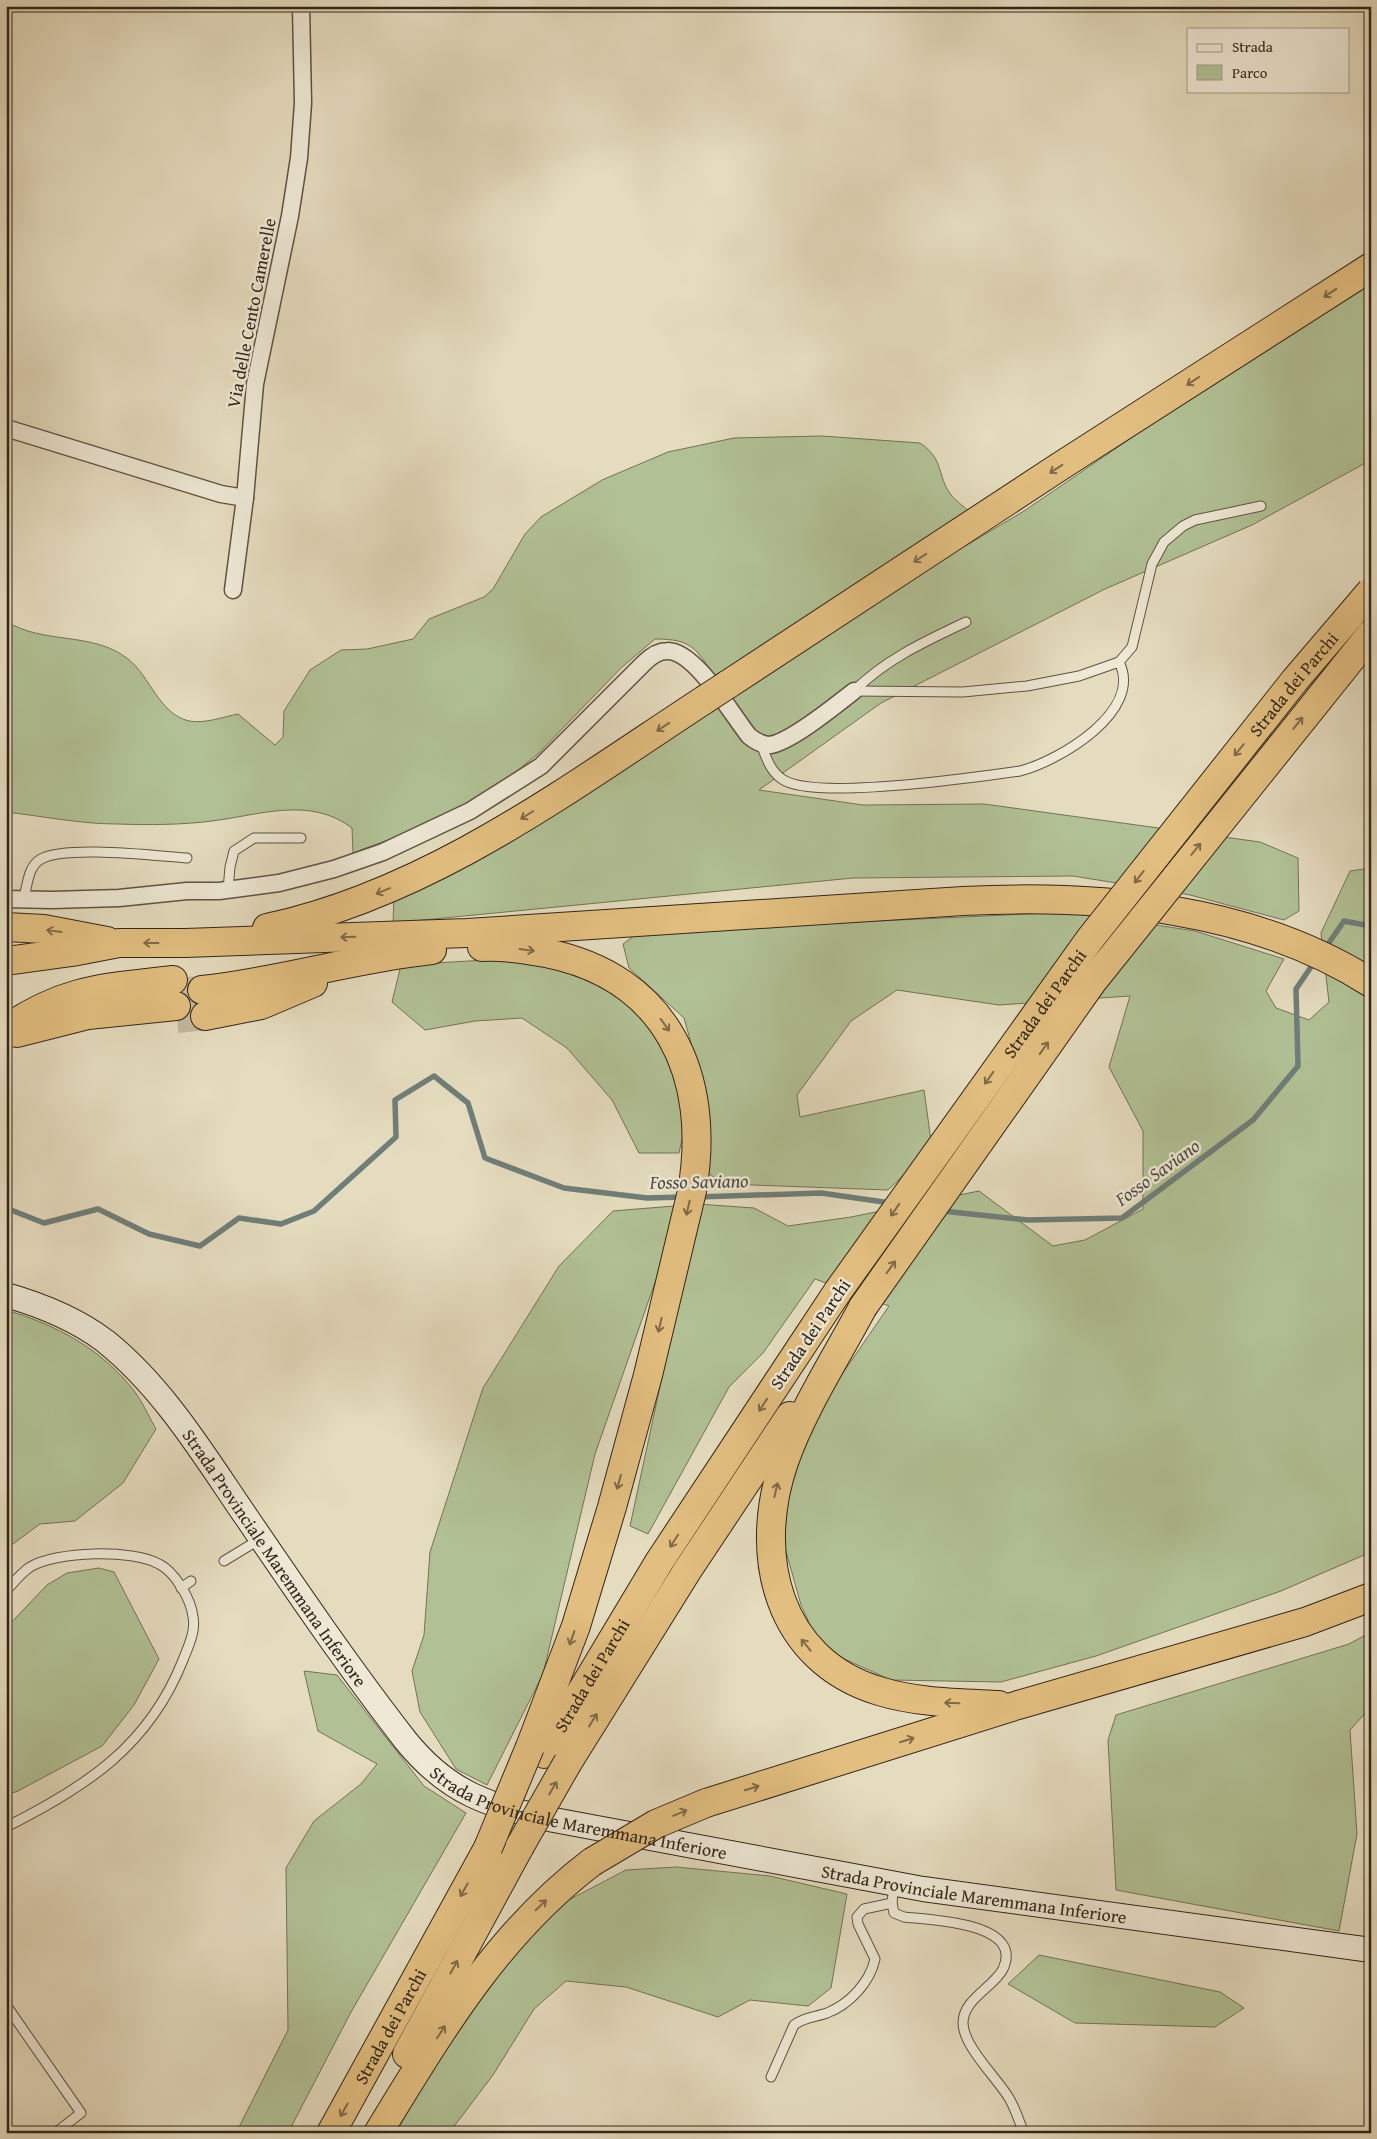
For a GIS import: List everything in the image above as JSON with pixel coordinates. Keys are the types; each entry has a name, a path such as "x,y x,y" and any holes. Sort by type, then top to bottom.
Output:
{"highway":[{"path":"185,943 286,924 348,905 415,877 466,851 520,820 1059,467 1371,267"},
{"name":"Strada dei Parchi","path":"331,2133 488,1848 548,1754 660,1562 838,1291 1090,939 1295,680 1371,591"},
{"name":"Strada dei Parchi","path":"365,2133 520,1846 548,1754 687,1570 863,1307 1042,1051 1109,960 1371,634"},
{"path":"6,961 119,943 185,943 467,933 1024,899 1079,900 1165,910 1258,932 1335,963 1371,983"},
{"path":"6,927 62,932 119,943"},
{"path":"203,996 236,986 331,969 467,933"},
{"path":"203,996 266,972 423,951 487,946 543,952 570,958 594,967 637,994 652,1008 670,1032 688,1073 697,1125 694,1178 639,1409 598,1554 568,1649 548,1754"},
{"path":"203,996 228,1013 270,1002 364,959"},
{"path":"6,1029 47,1004 70,995 107,988 175,999"},
{"path":"6,1034 88,1015 175,999"},
{"path":"6,1041 114,1024 175,999"},
{"path":"863,1307 794,1437 776,1489 771,1543 776,1580 783,1606 795,1630 814,1655 837,1672 859,1684 881,1692 918,1700 1018,1706"},
{"path":"378,2133 441,2031 496,1954 543,1903 592,1862 656,1824 706,1803 1018,1706 1305,1622 1371,1597"}],"main road":[{"name":"Strada Provinciale Maremmana Inferiore","path":"6,1295 68,1318 95,1334 121,1356 186,1430 398,1731 422,1759 445,1780 477,1799 516,1812 712,1851 893,1893 1371,1950"}],"street":[{"name":"Via delle Cento Camerelle","path":"233,590 245,498 255,384 290,216 299,158 302,103 301,6"},
{"path":"6,428 212,491 245,498"},
{"path":"6,899 119,898 187,891 228,890 279,883 334,869 383,852 470,811 540,766 644,663 661,652 674,651 690,661 749,736 761,744 769,745 785,739 854,692"}],"lane":[{"path":"854,692 963,692 1027,686 1079,676 1120,662 1132,647 1152,564 1164,542 1183,526 1195,520 1261,506"},
{"path":"854,692 896,657 966,622"},
{"path":"761,744 769,766 782,779 798,786 869,788 1020,771 1044,764 1066,751 1106,718 1120,700 1125,685 1125,676 1120,662"},
{"path":"228,890 234,850 254,838 301,838"},
{"path":"23,900 30,871 41,859 71,852 187,858"},
{"path":"224,1561 261,1538"},
{"path":"6,1591 23,1573 38,1564 67,1556 89,1554 154,1561 168,1571 181,1588 194,1619 190,1640 170,1689 143,1730 126,1750 101,1771 46,1806 6,1827"},
{"path":"181,1588 191,1582"},
{"path":"771,2078 794,2024 801,2020 827,2013 843,2005 866,1982 872,1971 875,1959 858,1924 857,1917 864,1909 893,1893 894,1913 904,1918 976,1926 999,1940 1005,1951 1003,1969 965,2012 963,2023 966,2038 1010,2099 1024,2133"},
{"path":"6,2005 81,2114 55,2133"}],"green space":[{"path":"1371,284 1371,460 1252,525 1105,589 881,703 759,790 863,805 984,804 1260,842 1298,858 1299,911 1284,920 1190,895 1073,876 853,878 393,923 394,895 819,633 1024,511 1184,402"},
{"path":"822,436 920,443 928,449 937,461 943,480 951,495 969,511 715,676 697,652 685,643 667,639 655,639 621,668 538,754 506,780 433,823 353,853 352,828 336,818 302,810 284,810 200,822 153,825 89,823 6,812 6,621 36,633 84,641 114,650 136,666 162,703 179,717 189,721 201,722 238,714 275,745 283,737 284,711 310,670 341,650 367,649 413,639 429,619 484,597 493,589 525,534 541,517 602,480 668,452 734,438"},
{"path":"1371,868 1371,1552 1281,1591 1096,1656 1001,1682 891,1680 842,1658 817,1640 801,1605 782,1537 796,1449 838,1380 889,1306 815,1279 763,1353 729,1387 648,1534 630,1526 684,1275 660,1268 595,1454 543,1674 487,1785 456,1769 420,1712 412,1671 424,1635 430,1552 483,1388 559,1266 613,1211 698,1204 754,1208 788,1226 851,1217 979,1191 1053,1246 1085,1240 1143,1209 1143,1131 1109,1067 1130,996 999,1005 897,990 851,1021 797,1095 800,1117 924,1090 932,1148 888,1190 725,1184 709,1174 702,1082 684,1018 629,968 623,944 639,932 1071,912 1195,931 1284,959 1266,991 1276,1008 1309,1020 1329,1002 1321,933 1350,871"},
{"path":"520,958 576,970 619,993 667,1039 686,1121 679,1153 639,1153 612,1100 567,1048 522,1018 475,1021 425,1030 392,1002 401,965"},
{"path":"6,1310 61,1331 93,1351 108,1363 135,1392 156,1429 123,1483 75,1521 40,1524 6,1549"},
{"path":"99,1568 114,1572 159,1659 134,1705 102,1746 18,1791 6,1795 6,1628 47,1585 67,1573"},
{"path":"1371,1632 1371,1707 1350,1730 1357,1834 1339,1931 1116,1890 1108,1740 1116,1715 1349,1644"},
{"path":"304,1671 337,1675 424,1786 466,1813 351,2012 288,2133 236,2133 288,2030 286,1868 314,1821 361,1784 377,1764 318,1731"},
{"path":"676,1867 770,1876 847,1894 831,1988 808,2006 750,2000 718,2017 626,1987 566,1981 534,2009 493,2075 449,2133 387,2133 475,2000 559,1905 626,1870"},
{"path":"1039,1955 1220,1992 1244,2008 1215,2027 1075,2023 1008,1984"}],"waterway":[{"name":"Fosso Saviano","path":"1324,950 1344,921 1371,926"},
{"name":"Fosso Saviano","path":"942,1211 1028,1220 1122,1218 1253,1120 1298,1066 1296,989 1315,961"},
{"name":"Fosso Saviano","path":"6,1208 44,1223 98,1209 149,1234 200,1246 239,1218 281,1224 314,1211 396,1137 395,1100 434,1076 468,1103 485,1158 564,1188 647,1198 684,1197"},
{"name":"Fosso Saviano","path":"698,1197 821,1193 891,1203"}],"tunnel":[{"path":"174,992 202,990"},
{"path":"177,1019 205,1016"}]}
